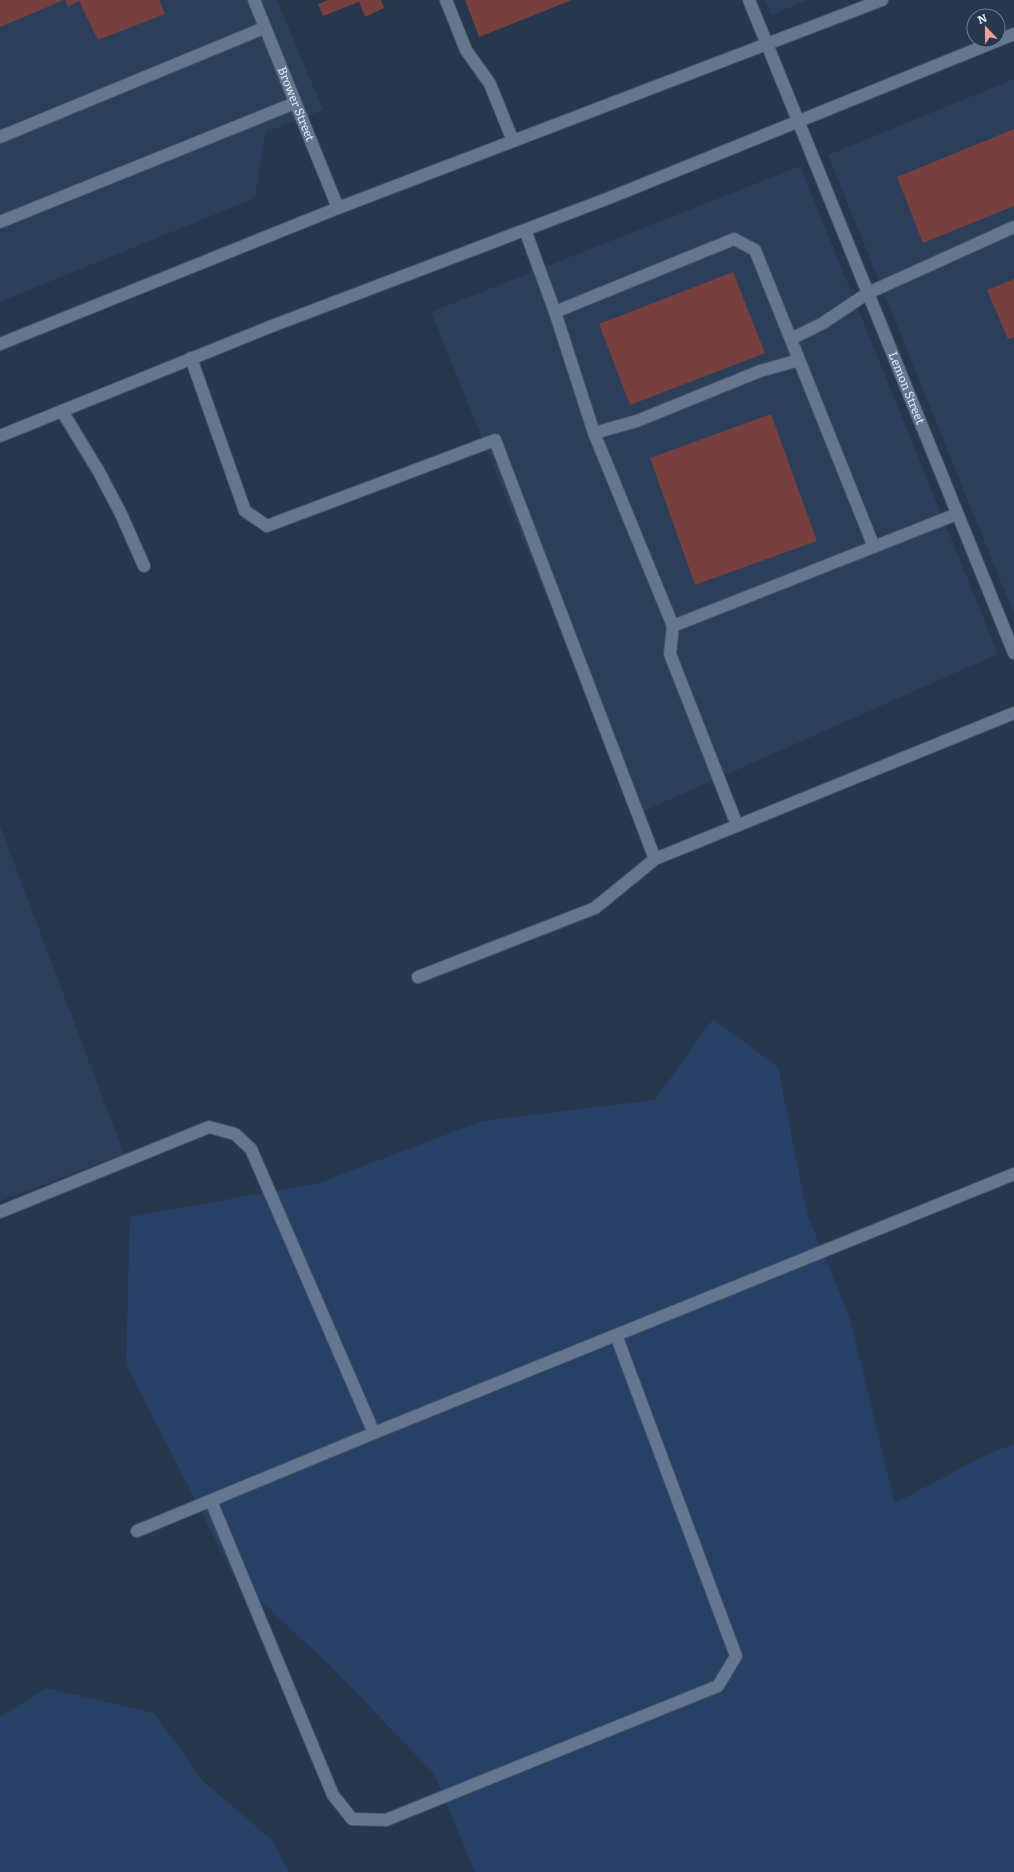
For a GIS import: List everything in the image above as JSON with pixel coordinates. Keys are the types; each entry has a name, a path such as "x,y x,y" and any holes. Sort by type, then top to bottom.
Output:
{"main road":[{"name":"Brower Street","path":"254,0 264,28 338,208"},
{"path":"446,0 466,50 490,84 513,141"},
{"name":"Lemon Street","path":"749,0 1014,653"},
{"path":"0,344 338,208 882,0"},
{"path":"0,137 264,28"},
{"path":"0,436 272,326 525,230 799,123 1014,34"},
{"path":"0,222 295,103"},
{"path":"791,340 823,323 868,293 1014,227"},
{"path":"525,230 556,312 594,433 673,626 670,654 737,825"},
{"path":"556,312 734,239 755,250 874,547"},
{"path":"191,358 245,510 267,526 495,440 655,859"},
{"path":"594,433 637,421 760,371 799,360"},
{"path":"62,410 99,472 121,514 144,566"},
{"path":"673,626 957,514"},
{"path":"418,977 595,908 655,859 1014,712"},
{"path":"0,1212 209,1128 235,1134 251,1149 374,1433"},
{"path":"137,1531 374,1433 1014,1174"},
{"path":"211,1500 333,1795 352,1819 386,1820 718,1686 736,1656 616,1335"}],"shaded area":[{"path":"0,0 277,0 323,110 266,132 255,198 0,302"},
{"path":"765,0 808,0 771,15"},
{"path":"1014,79 1014,614 828,155"},
{"path":"800,166 998,654 633,816 621,782 431,312"},
{"path":"0,826 124,1154 0,1201"},
{"path":"713,1019 778,1067 807,1214 849,1316 895,1503 986,1455 1014,1444 1014,1872 475,1872 434,1774 330,1665 235,1578 126,1364 130,1217 319,1183 482,1121 655,1100"},
{"path":"46,1688 154,1713 203,1781 273,1841 289,1872 0,1872 0,1717"}],"building":[{"path":"0,0 64,0 0,27"},
{"path":"65,0 159,0 165,14 98,40 79,1 68,7"},
{"path":"328,0 381,0 384,8 365,17 359,2 323,16 318,4"},
{"path":"465,0 572,0 479,37"},
{"path":"1014,129 1014,206 923,243 897,177"},
{"path":"733,272 765,353 630,405 599,324"},
{"path":"1014,279 1014,337 1008,339 987,290"},
{"path":"771,414 817,541 695,585 650,458"}]}
